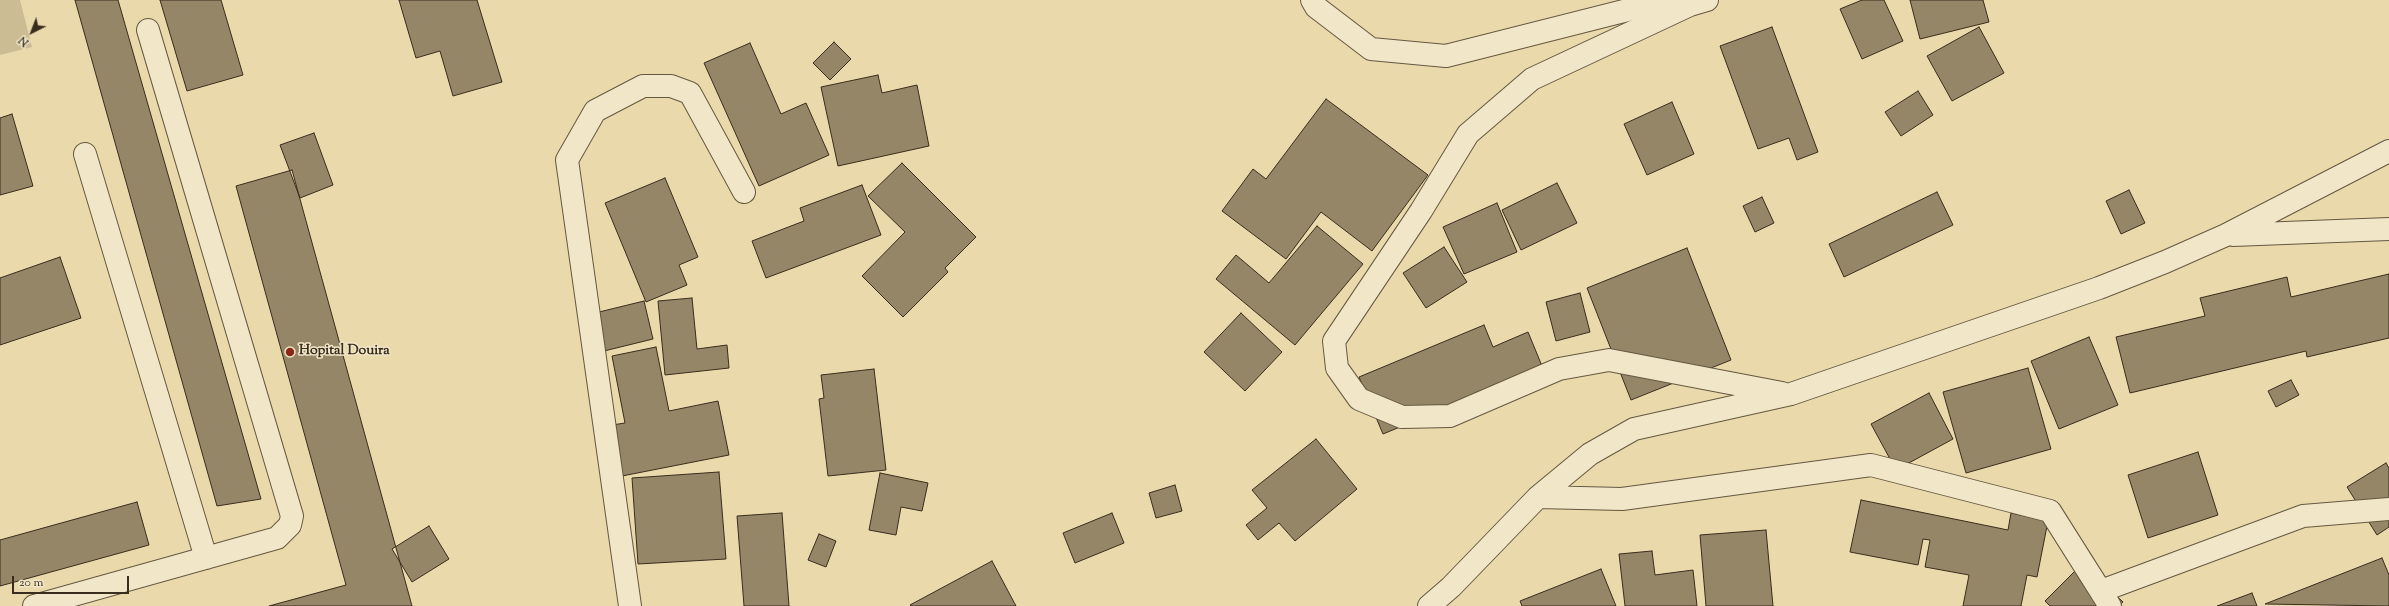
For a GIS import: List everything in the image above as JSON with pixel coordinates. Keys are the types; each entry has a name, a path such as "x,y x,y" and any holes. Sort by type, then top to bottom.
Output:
{"street":[{"path":"1312,0 1316,7 1371,49 1446,56 1667,0"},
{"path":"1707,0 1690,5 1532,79 1468,134 1421,211 1334,341 1337,368 1360,400 1402,417 1450,416 1559,369 1609,360 1791,394"},
{"path":"34,606 277,538 290,525 292,516 148,30"},
{"path":"630,606 567,160 595,110 643,86 671,86 690,93 744,192"},
{"path":"1429,606 1451,587 1538,497 1590,454 1634,429 1791,394 2099,288 2226,235 2389,151"},
{"path":"85,154 206,558"},
{"path":"2226,235 2389,229"},
{"path":"1538,497 1622,499 1871,465 2050,511 2105,599 2303,516 2389,510"}],"shaded area":[{"path":"0,0 20,0 32,47 0,55"}],"building":[{"path":"75,0 118,0 261,499 217,506"},
{"path":"160,0 221,0 243,75 187,91"},
{"path":"399,0 477,0 502,82 453,96 440,51 416,58"},
{"path":"1862,0 1884,0 1903,41 1862,59 1840,9"},
{"path":"1910,0 1983,0 1989,22 1920,39"},
{"path":"1772,27 1818,152 1797,160 1789,138 1758,149 1720,46"},
{"path":"1979,27 2004,73 1952,101 1927,56"},
{"path":"834,42 851,59 830,80 813,63"},
{"path":"750,43 781,114 806,103 829,155 759,186 704,63"},
{"path":"878,75 882,93 917,85 929,146 838,166 821,87"},
{"path":"1918,91 1933,115 1901,136 1885,112"},
{"path":"1326,99 1428,175 1372,251 1321,212 1286,259 1222,211 1253,169 1266,179"},
{"path":"1672,102 1694,154 1647,175 1624,124"},
{"path":"12,114 33,186 0,195 0,118"},
{"path":"314,133 333,185 300,198 280,145"},
{"path":"902,163 976,237 945,268 948,272 903,317 862,276 905,232 868,196"},
{"path":"292,170 412,606 269,606 346,585 236,186"},
{"path":"665,178 698,257 679,265 687,285 646,302 605,203"},
{"path":"1557,183 1577,223 1521,250 1502,210"},
{"path":"862,185 881,235 766,278 752,241 804,221 800,208"},
{"path":"2129,190 2145,223 2121,234 2106,201"},
{"path":"1937,192 1953,225 1844,277 1829,244"},
{"path":"1762,197 1774,223 1755,232 1743,206"},
{"path":"1497,203 1517,252 1464,274 1443,227"},
{"path":"1317,226 1363,264 1295,345 1216,279 1236,255 1269,283"},
{"path":"1444,247 1467,282 1426,308 1403,273"},
{"path":"1687,248 1731,360 1631,400 1587,288"},
{"path":"60,257 81,318 0,345 0,278"},
{"path":"2389,274 2389,338 2307,357 2306,351 2130,393 2116,337 2205,316 2200,298 2287,277 2291,297"},
{"path":"1580,293 1590,332 1556,341 1546,302"},
{"path":"692,298 697,349 727,345 729,368 665,375 658,301"},
{"path":"644,301 653,339 604,351 595,313"},
{"path":"1241,313 1282,352 1245,391 1204,352"},
{"path":"1484,325 1493,347 1528,332 1549,383 1526,375 1383,434 1359,377"},
{"path":"2089,337 2118,405 2059,429 2031,361"},
{"path":"656,347 669,411 718,401 729,455 622,476 612,425 625,423 612,356"},
{"path":"2028,368 2051,449 1966,473 1943,392"},
{"path":"874,369 886,470 828,476 819,399 824,398 821,375"},
{"path":"2291,380 2299,395 2276,407 2268,391"},
{"path":"1929,393 1953,439 1896,470 1871,424"},
{"path":"1316,439 1357,489 1295,541 1279,523 1258,540 1246,525 1267,508 1252,490"},
{"path":"2198,452 2218,515 2148,538 2128,475"},
{"path":"2386,463 2389,468 2389,527 2377,535 2347,487"},
{"path":"719,472 726,559 638,564 632,478"},
{"path":"880,473 928,483 922,511 901,507 896,535 869,530"},
{"path":"1175,485 1182,511 1156,518 1149,493"},
{"path":"1861,500 2008,530 2011,513 2048,521 2037,577 2027,575 2021,606 1963,606 1969,575 1925,567 1930,540 1923,539 1918,565 1850,552"},
{"path":"137,502 149,545 0,586 0,540"},
{"path":"782,513 789,606 744,606 737,516"},
{"path":"1112,513 1124,543 1075,563 1063,533"},
{"path":"429,526 449,559 412,582 392,549"},
{"path":"1766,530 1773,606 1706,606 1700,535"},
{"path":"819,534 836,541 826,567 808,560"},
{"path":"1652,551 1655,575 1693,570 1697,606 1625,606 1619,554"},
{"path":"2382,558 2389,575 2389,606 2265,604"},
{"path":"992,561 1016,606 910,605"},
{"path":"2083,563 2123,602 2119,606 2050,606 2045,601"},
{"path":"1601,569 1616,606 1522,606 1520,601"},
{"path":"2252,593 2257,606 2217,606"}],"place":[{"name":"Hopital Douira","path":"290,352"}]}
